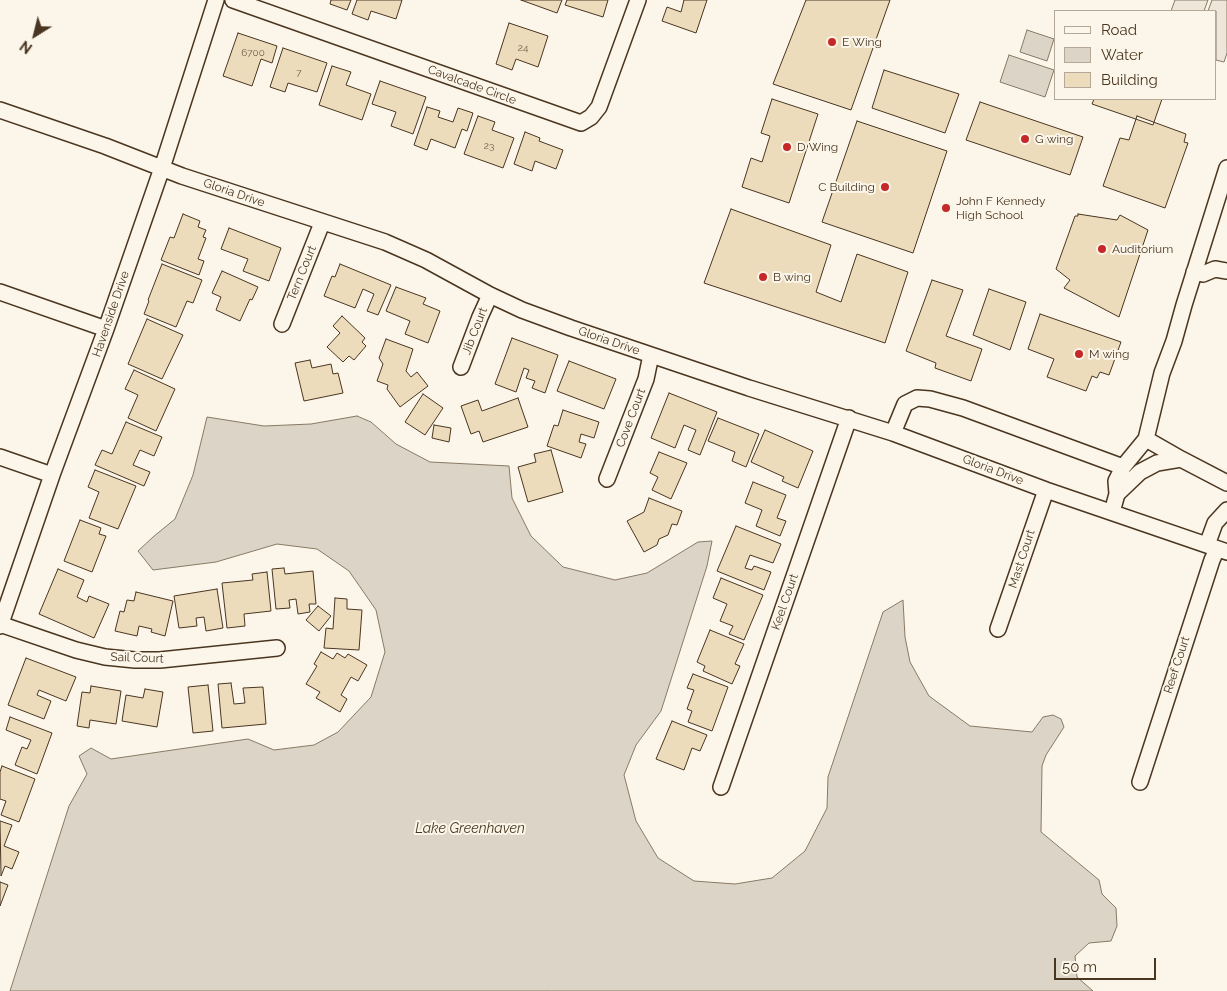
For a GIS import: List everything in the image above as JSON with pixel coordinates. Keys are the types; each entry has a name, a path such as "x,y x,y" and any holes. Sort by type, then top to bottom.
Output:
{"street":[{"name":"Havenside Drive","path":"0,625 162,168 216,0"},
{"name":"Cavalcade Circle","path":"233,0 581,123 591,117 599,106 638,0"},
{"name":"Gloria Drive","path":"0,110 162,168 385,242 426,260 490,295 538,316 749,388 893,433 1046,490 1217,549"},
{"path":"1112,512 1117,494 1116,481 1123,467 1146,439 1162,372 1174,341 1227,168"},
{"name":"Tern Court","path":"282,324 322,222"},
{"path":"1194,272 1203,274 1215,268 1227,271"},
{"path":"0,292 106,329"},
{"name":"Jib Court","path":"461,367 490,295"},
{"name":"Cove Court","path":"607,478 646,379 651,355"},
{"path":"893,433 905,404 917,398 930,399 963,408 1123,467"},
{"name":"Keel Court","path":"722,787 849,418"},
{"path":"1146,439 1227,483"},
{"path":"0,457 52,475"},
{"path":"1117,494 1140,472 1157,464 1180,459"},
{"name":"Mast Court","path":"998,629 1046,490"},
{"name":"Reef Court","path":"1140,782 1217,549 1215,522 1227,510"},
{"name":"Sail Court","path":"0,625 76,650 105,657 135,660 160,660 277,648"}],"shaded area":[{"path":"1175,0 1208,0 1204,10 1171,10"},
{"path":"1212,0 1227,0 1227,53 1224,62 1217,60 1217,10 1208,10"}],"water":[{"path":"1027,30 1054,39 1047,61 1020,52"},
{"path":"1009,55 1054,70 1045,97 1000,82"},
{"name":"Lake Greenhaven","path":"357,416 371,422 396,444 430,462 509,466 512,498 531,536 563,567 615,580 647,573 698,542 712,541 707,566 661,711 636,745 624,775 636,821 658,858 694,881 735,884 772,878 805,851 827,808 828,777 883,612 903,600 905,637 910,662 929,696 970,726 1032,732 1043,717 1053,715 1061,719 1064,727 1046,755 1042,766 1041,832 1099,880 1102,894 1116,908 1117,926 1111,941 1089,943 1075,956 1077,977 1093,991 10,991 69,806 87,774 79,756 91,748 111,759 248,739 274,750 314,745 338,732 371,697 385,652 376,610 349,571 317,549 277,544 216,562 153,570 138,551 175,519 193,475 207,417 264,426 311,424"}],"building":[{"path":"331,0 351,0 347,10 330,4"},
{"path":"357,0 402,0 396,19 371,11 368,20 352,14"},
{"path":"521,0 562,0 557,13"},
{"path":"567,0 608,0 603,17 565,5"},
{"path":"684,0 707,0 696,33 662,21 667,7 681,12"},
{"name":"E Wing","path":"806,0 890,0 851,110 773,84"},
{"path":"509,23 548,36 538,67 516,59 512,70 496,64"},
{"path":"238,33 277,46 272,63 261,59 252,86 223,76"},
{"path":"283,48 327,63 317,92 288,83 285,92 270,87"},
{"path":"332,66 351,72 346,85 371,94 362,120 319,105"},
{"path":"884,70 959,94 945,133 872,108"},
{"path":"380,81 426,97 413,134 391,126 396,112 372,104"},
{"name":"D Wing","path":"772,99 818,114 789,203 742,187 751,158 762,162 770,136 761,133"},
{"path":"1094,100 1162,100 1153,125 1092,104"},
{"name":"G wing","path":"980,102 1083,137 1070,175 966,140"},
{"path":"427,107 440,111 438,117 453,122 458,108 473,113 467,131 462,129 455,148 431,139 427,150 414,145"},
{"path":"478,116 495,122 492,130 514,138 503,168 464,154"},
{"path":"1137,116 1186,134 1184,142 1188,143 1165,208 1103,186 1120,138 1129,140"},
{"name":"C Building","path":"857,121 947,151 913,253 822,222"},
{"path":"525,132 540,138 539,141 563,150 556,169 535,161 532,171 514,164"},
{"name":"B wing","path":"731,209 831,245 816,292 841,302 857,254 908,272 885,343 704,283"},
{"path":"183,214 200,221 198,227 206,230 203,237 206,238 198,259 204,261 199,275 161,260 170,237 174,238"},
{"name":"Auditorium","path":"1078,214 1117,220 1120,215 1148,230 1119,317 1064,288 1070,280 1056,269 1075,216 1078,216"},
{"path":"229,228 281,248 269,281 243,271 248,259 221,249"},
{"path":"162,264 202,280 193,303 187,301 176,327 144,314"},
{"path":"340,264 391,285 378,315 367,311 374,294 363,289 355,308 324,296 332,276 335,277"},
{"path":"222,271 258,287 240,321 216,310 221,297 212,293"},
{"path":"932,280 963,290 946,336 982,349 971,381 935,368 936,363 906,351"},
{"path":"396,287 426,298 423,304 440,311 428,343 405,334 410,321 386,311"},
{"path":"989,289 1026,302 1010,350 973,335"},
{"name":"M wing","path":"1040,314 1121,342 1109,375 1100,372 1097,378 1092,376 1086,391 1047,377 1054,359 1028,349"},
{"path":"342,316 365,338 362,342 366,346 354,360 349,356 343,362 327,347 340,333 333,326"},
{"path":"147,319 183,335 162,379 128,364"},
{"path":"512,338 558,355 545,393 532,388 535,381 526,378 529,370 524,368 516,392 495,384"},
{"path":"386,339 413,349 406,371 411,377 417,372 428,386 400,407 387,389 388,385 377,381 383,364 379,358"},
{"path":"310,360 312,368 331,364 333,374 338,373 343,393 304,401 295,363"},
{"path":"569,361 616,379 604,409 557,391"},
{"path":"134,370 175,389 156,431 128,418 138,395 125,389"},
{"path":"669,393 717,412 700,455 688,450 696,430 684,425 675,448 651,438"},
{"path":"423,394 443,408 425,435 405,422"},
{"path":"518,398 528,427 483,442 479,431 471,434 461,406 478,400 482,411"},
{"path":"563,410 599,422 594,438 581,434 579,442 586,444 581,458 547,446 554,425 558,426"},
{"path":"718,418 759,434 746,467 732,461 735,452 708,441"},
{"path":"126,422 162,437 154,456 140,450 133,465 150,472 144,486 95,465 102,450 112,454"},
{"path":"434,425 451,428 449,442 432,438"},
{"path":"765,430 813,451 798,488 782,481 784,477 751,462"},
{"path":"551,450 563,492 528,502 518,467 536,462 534,454"},
{"path":"659,452 687,463 671,499 652,490 658,477 650,473"},
{"path":"95,470 136,486 118,529 89,518 99,492 88,487"},
{"path":"753,482 786,495 777,518 786,521 780,536 756,526 762,510 745,503"},
{"path":"649,498 682,511 677,525 672,524 668,535 659,539 657,545 644,552 627,521 644,512"},
{"path":"80,520 101,528 99,534 106,536 92,572 64,561"},
{"path":"736,526 781,544 773,563 750,555 745,568 752,570 754,566 771,572 764,590 717,571"},
{"path":"284,568 285,574 313,571 316,604 309,604 310,612 298,614 296,599 289,600 290,608 276,609 272,569"},
{"path":"58,569 84,580 77,597 87,602 89,596 109,604 94,638 39,614"},
{"path":"267,572 271,611 244,614 245,626 227,628 222,583 253,580 252,574"},
{"path":"721,578 763,595 744,640 729,634 733,626 720,621 727,604 713,598"},
{"path":"217,589 223,628 206,631 204,617 196,618 197,626 179,628 174,596"},
{"path":"136,592 173,601 165,636 151,632 152,629 139,626 137,636 115,631 120,611 124,612 127,600 134,601"},
{"path":"335,598 347,599 347,609 362,610 359,650 324,648 326,628 333,629"},
{"path":"318,606 331,616 319,631 306,620"},
{"path":"710,630 744,644 735,664 740,666 732,684 703,671 705,666 697,662"},
{"path":"321,652 333,659 337,653 345,658 348,654 367,665 358,681 351,677 341,695 347,699 340,712 316,698 320,692 306,684 317,666 314,664"},
{"path":"26,658 76,677 66,701 39,690 37,695 51,701 44,719 8,705"},
{"path":"693,674 728,687 712,731 688,722 692,711 687,709 694,690 687,688"},
{"path":"231,683 234,704 245,703 243,688 263,687 266,724 222,728 218,684"},
{"path":"208,685 213,731 193,733 188,687"},
{"path":"91,686 121,691 116,724 90,720 89,728 77,726 82,692 90,693"},
{"path":"145,689 163,692 157,727 122,721 126,695 143,698"},
{"path":"10,717 52,733 37,774 15,765 22,747 27,749 31,740 6,730"},
{"path":"672,721 707,735 700,751 692,748 684,770 656,759"},
{"path":"2,766 35,779 19,822 1,815 6,801 0,799 0,772"},
{"path":"0,821 12,825 4,846 19,852 12,869 5,866 1,876"},
{"path":"0,882 8,885 0,906"}],"place":[{"name":"E Wing","path":"832,42"},
{"name":"G wing","path":"1025,139"},
{"name":"D Wing","path":"787,147"},
{"name":"C Building","path":"885,187"},
{"name":"John F Kennedy High School","path":"946,208"},
{"name":"Auditorium","path":"1102,249"},
{"name":"B wing","path":"763,277"},
{"name":"M wing","path":"1079,354"}]}
